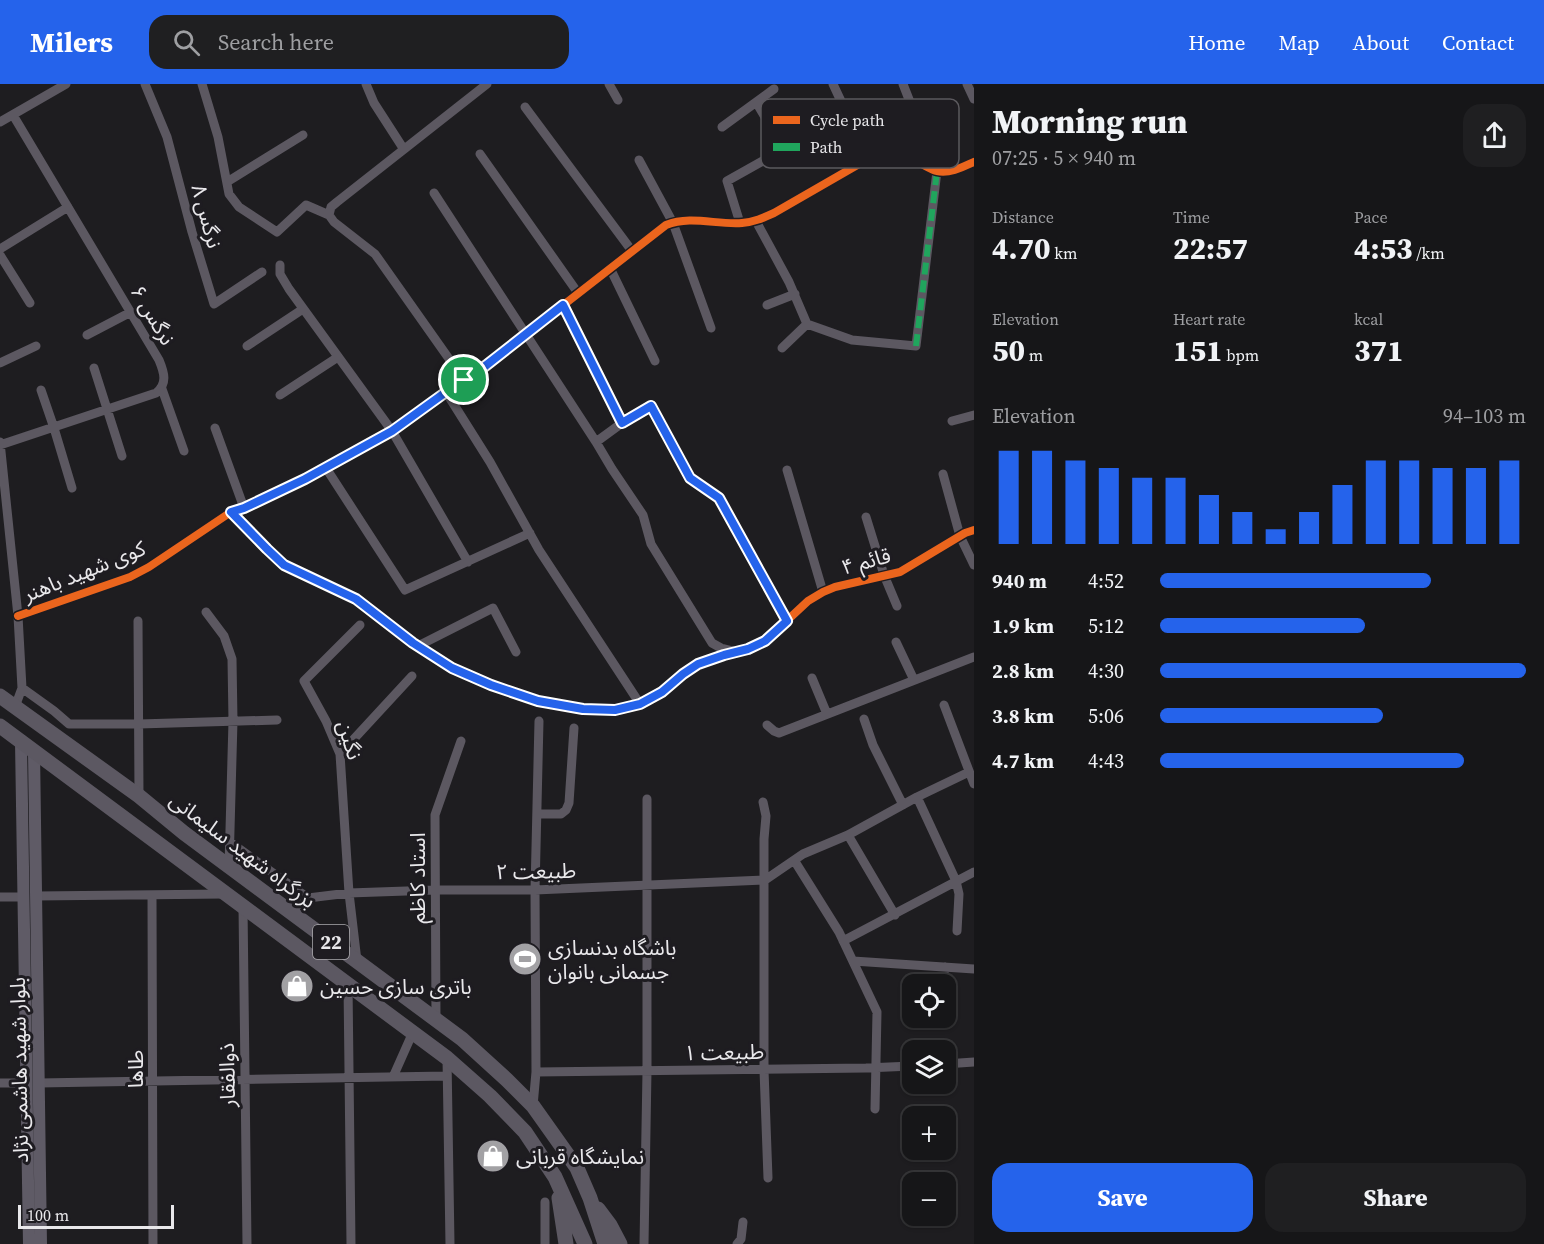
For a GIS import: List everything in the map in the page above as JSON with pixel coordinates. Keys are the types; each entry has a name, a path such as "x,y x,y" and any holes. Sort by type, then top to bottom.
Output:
{"highway":[{"name":"بزرگراه شهید سلیمانی","path":"0,696 139,796 184,833 470,1046 533,1106 577,1168 590,1198 604,1242"},
{"name":"22","path":"0,726 447,1058 490,1096 525,1132 555,1177 584,1242"},
{"path":"555,1177 566,1244"},
{"path":"590,1198 610,1225 620,1244"}],"main road":[{"name":"بلوار شهید هاشمی نژاد","path":"21,742 30,896 33,1083 41,1244"},
{"name":"بلوار شهید هاشمی نژاد","path":"30,896 34,751"},
{"name":"بلوار شهید هاشمی نژاد","path":"29,1244 33,1083"}],"street":[{"path":"0,122 66,84"},
{"name":"نرگس ۸","path":"145,84 167,137 214,304 262,272"},
{"path":"202,84 218,137 229,194 239,207 277,232 306,205 329,215 334,222 375,254 464,380"},
{"path":"366,84 374,103 403,148"},
{"path":"329,215 331,207 337,202 487,84"},
{"path":"609,84 618,100"},
{"path":"833,84 840,99"},
{"path":"903,84 909,99"},
{"path":"967,84 974,99"},
{"path":"722,127 774,89"},
{"path":"756,102 761,110"},
{"path":"525,107 632,251"},
{"name":"نرگس ۶","path":"13,115 159,360 164,372 162,389 184,451"},
{"path":"227,182 303,135"},
{"path":"480,154 578,293"},
{"path":"639,160 673,223 711,328"},
{"path":"740,223 727,181 761,162"},
{"path":"959,168 974,162"},
{"name":"کوی شهید باهنر","path":"15,707 22,688 18,616 130,577 149,567 231,512 305,479 392,431 484,367 660,229 686,220 740,223 756,221 852,168"},
{"name":"کوی شهید باهنر","path":"930,168 937,171"},
{"path":"756,221 795,294 807,324 852,340 916,346 936,168"},
{"path":"937,171 959,168"},
{"path":"434,193 643,515 651,544 712,643 736,652"},
{"path":"0,249 68,207"},
{"path":"0,255 30,303"},
{"path":"280,265 280,274 303,309 392,431 468,562"},
{"path":"610,268 655,361"},
{"path":"767,304 795,294"},
{"path":"563,305 622,423"},
{"path":"247,346 303,309"},
{"path":"87,335 131,312"},
{"path":"782,348 807,324"},
{"path":"0,363 36,346"},
{"path":"280,395 338,357"},
{"path":"94,368 122,456"},
{"path":"0,445 156,393 162,389"},
{"path":"40,390 72,488"},
{"path":"446,392 490,462 539,550 640,704"},
{"path":"596,442 651,406 690,478 719,498 787,621"},
{"path":"952,421 974,416"},
{"path":"215,428 244,508"},
{"path":"0,439 18,616"},
{"path":"326,468 405,590 530,533"},
{"path":"787,470 823,592"},
{"path":"943,474 960,536 974,565"},
{"name":"قائم ۴","path":"231,512 284,565 356,599 418,646 452,668 491,685 538,701 583,709 615,710 640,704 662,692 698,664 748,649 765,641 808,601 823,592 835,587 900,572 974,530"},
{"path":"866,517 884,575 897,606"},
{"path":"418,646 493,608 516,652"},
{"path":"206,612 224,636 232,659 233,721 229,866"},
{"path":"138,621 139,796"},
{"name":"نگین","path":"357,961 349,892 340,754 326,721 304,681 360,625"},
{"path":"897,642 914,680"},
{"path":"767,725 779,733 974,657"},
{"path":"340,754 412,676"},
{"path":"812,678 827,714"},
{"path":"22,688 69,724 277,720"},
{"path":"944,705 974,784"},
{"path":"864,719 873,745 903,805"},
{"path":"533,1106 536,1072 535,890 539,721"},
{"path":"538,814 561,814 566,810 574,728"},
{"name":"استاد کاظم","path":"435,1020 435,815 460,741"},
{"path":"765,880 803,854 848,835 917,797 969,772"},
{"path":"917,797 956,881 959,894 957,931"},
{"path":"644,1244 647,1071 647,799"},
{"path":"763,802 766,816 764,839 764,1070 768,1179"},
{"path":"848,835 895,915"},
{"path":"231,843 308,898 290,911"},
{"path":"794,860 843,941 877,1012 875,1110"},
{"path":"843,941 974,872"},
{"name":"طبیعت ۲","path":"308,898 349,892 535,890 765,880"},
{"path":"0,897 226,894"},
{"name":"طاها","path":"152,895 153,1244"},
{"name":"ذوالفقار","path":"243,906 247,1244"},
{"path":"853,962 974,969"},
{"path":"944,974 945,967"},
{"path":"348,984 351,1244"},
{"path":"393,1077 413,1032"},
{"path":"447,1058 450,1244"},
{"path":"956,1063 974,1062"},
{"name":"طبیعت ۱","path":"536,1072 902,1067"},
{"path":"0,1083 447,1076"},
{"path":"545,1202 545,1244"},
{"path":"737,1244 741,1239 742,1222"}],"marked path":[{"path":"916,346 937,171"}],"cycle path":[{"path":"929,168 946,172 974,162"},
{"path":"18,616 130,577 149,567 231,512 305,479 392,431 484,367 666,225 694,220 732,223 758,220 852,168"},
{"path":"231,512 284,565 356,599 413,643 452,668 491,685 538,701 583,709 615,710 640,704 662,692 698,664 749,649 765,641 808,601 823,592 835,587 900,572 965,533 974,530"}],"place":[{"name":"باشگاه بدنسازی جسمانی بانوان","path":"525,959"},
{"name":"باتری سازی حسین","path":"297,986"},
{"name":"نمایشگاه قربانی","path":"493,1156"}],"route":[{"path":"563,305 622,423 651,406 690,478 719,498 787,621 765,641 748,649 698,664 662,692 640,704 615,710 583,709 538,701 491,685 452,668 413,643 356,599 284,565 231,512 305,479 392,431 464,380 563,305"}]}
